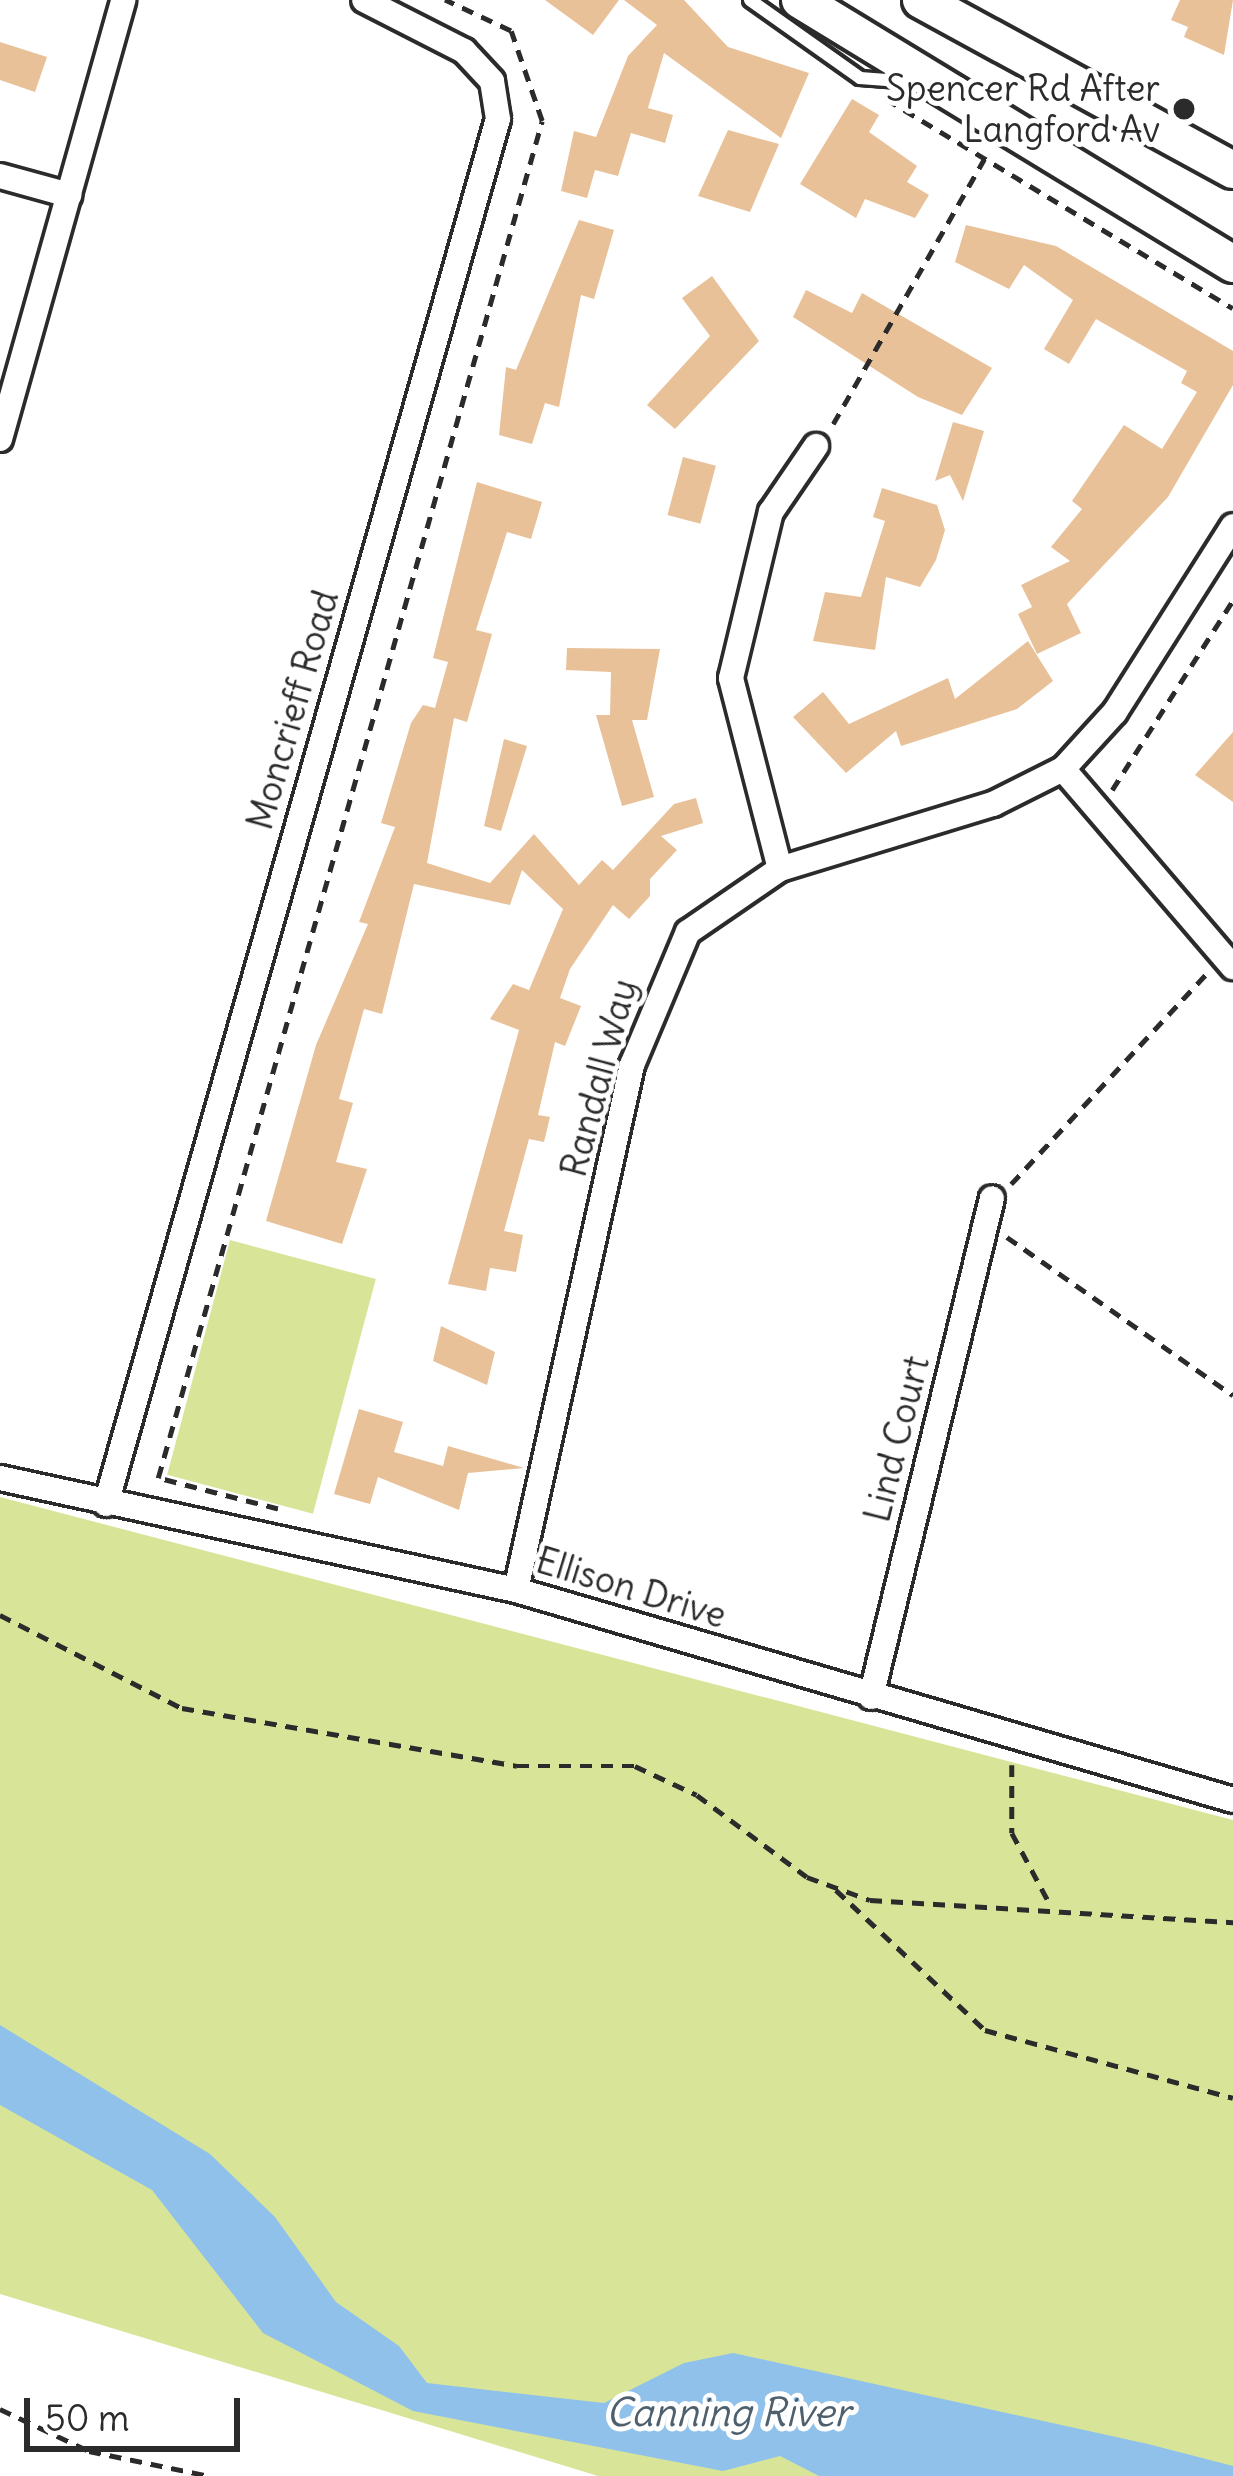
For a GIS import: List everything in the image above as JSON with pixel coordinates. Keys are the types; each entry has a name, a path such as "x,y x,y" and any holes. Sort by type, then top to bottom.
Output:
{"main road":[{"path":"800,0 1233,264"},
{"path":"931,3 1233,170"}],"street":[{"path":"0,439 122,0"},
{"name":"Moncrieff Road","path":"106,1504 498,119 492,81 464,51 364,0"},
{"path":"0,176 69,195"},
{"path":"780,869 731,678 771,512 815,446"},
{"name":"Randall Way","path":"516,1590 654,994 688,932 780,869 993,804 1064,769 1115,712 1233,526"},
{"path":"1064,769 1228,962"},
{"name":"Lind Court","path":"871,1697 992,1198"},
{"name":"Ellison Drive","path":"0,1478 516,1590 1233,1800"}],"lane":[{"path":"750,0 870,81 954,94"}],"path":[{"path":"296,1513 158,1478 542,121 511,31 445,0"},
{"path":"870,81 984,158 1233,308"},
{"path":"815,446 984,158"},
{"path":"1094,805 1233,600"},
{"path":"992,1198 1228,962"},
{"path":"985,1227 1233,1395"},
{"path":"0,1615 182,1708 517,1766 635,1766 832,1886 870,1900 1051,1906 1233,1922"},
{"path":"1012,1734 1012,1833 1051,1906"},
{"path":"832,1886 986,2030 1233,2098"},
{"path":"0,2409 89,2451 210,2476"}],"green space":[{"path":"230,1240 376,1279 313,1514 167,1475"},
{"path":"0,1497 1233,1820 1233,2476 598,2476 0,2294"}],"water":[{"name":"Canning River","path":"0,2025 210,2154 275,2217 336,2302 399,2346 427,2383 604,2403 684,2363 733,2353 1148,2444 1233,2466 1233,2476 819,2476 780,2456 723,2471 413,2411 263,2333 152,2190 0,2105"}],"building":[{"path":"545,0 619,0 593,35"},
{"path":"624,0 684,0 728,47 809,73 781,138 664,53 648,108 673,115 665,143 631,133 618,176 595,170 587,198 561,191 574,131 596,137 628,56 657,25"},
{"path":"1180,0 1233,0 1224,55 1184,37 1188,27 1171,20"},
{"path":"0,42 47,57 35,92 0,80"},
{"path":"852,99 879,115 869,132 917,166 907,182 929,195 915,218 865,199 856,218 800,184"},
{"path":"728,130 779,144 750,212 698,196"},
{"path":"579,220 614,230 594,299 581,295 559,407 545,403 532,444 499,435 506,367 516,370"},
{"path":"966,225 1056,246 1233,351 1233,385 1168,497 1067,604 1081,633 1037,654 1018,614 1032,607 1021,585 1070,561 1051,547 1082,509 1072,501 1124,425 1162,449 1197,392 1181,383 1187,371 1096,319 1069,364 1044,349 1073,300 1024,265 1009,289 955,262"},
{"path":"712,276 759,341 675,429 647,405 710,336 682,298"},
{"path":"806,290 852,313 862,293 992,368 962,415 918,397 793,317"},
{"path":"953,422 984,431 963,501 950,475 935,481"},
{"path":"683,457 716,466 700,524 667,515"},
{"path":"477,482 542,502 531,539 507,532 476,630 492,634 467,722 454,718 427,863 490,883 534,834 579,885 602,860 613,870 674,804 696,798 703,823 661,836 677,850 650,879 650,896 629,919 613,905 570,969 560,998 581,1006 565,1046 555,1042 538,1115 550,1117 544,1142 529,1139 504,1231 523,1235 516,1272 490,1268 486,1291 448,1284 519,1030 490,1019 513,984 529,990 563,909 522,870 510,905 414,884 382,1014 364,1009 339,1099 353,1103 336,1162 367,1169 342,1244 266,1221 316,1045 368,924 359,922 395,827 381,823 411,723 423,705 435,708 448,662 433,658"},
{"path":"882,488 937,505 945,530 936,560 920,587 886,577 875,650 813,641 825,592 861,597 885,521 873,517"},
{"path":"1028,641 1053,681 1017,709 901,746 896,731 846,773 793,717 823,692 849,724 948,678 955,699"},
{"path":"567,648 660,649 647,720 632,720 654,797 622,806 596,715 610,715 611,672 566,670"},
{"path":"1233,732 1233,802 1195,775"},
{"path":"504,739 527,746 501,831 484,826"},
{"path":"441,1326 495,1352 487,1385 433,1361"},
{"path":"359,1409 403,1422 394,1452 443,1466 448,1446 524,1468 468,1473 459,1510 378,1477 370,1504 334,1494"}],"place":[{"name":"Spencer Rd After Langford Av","path":"1184,109"}]}
